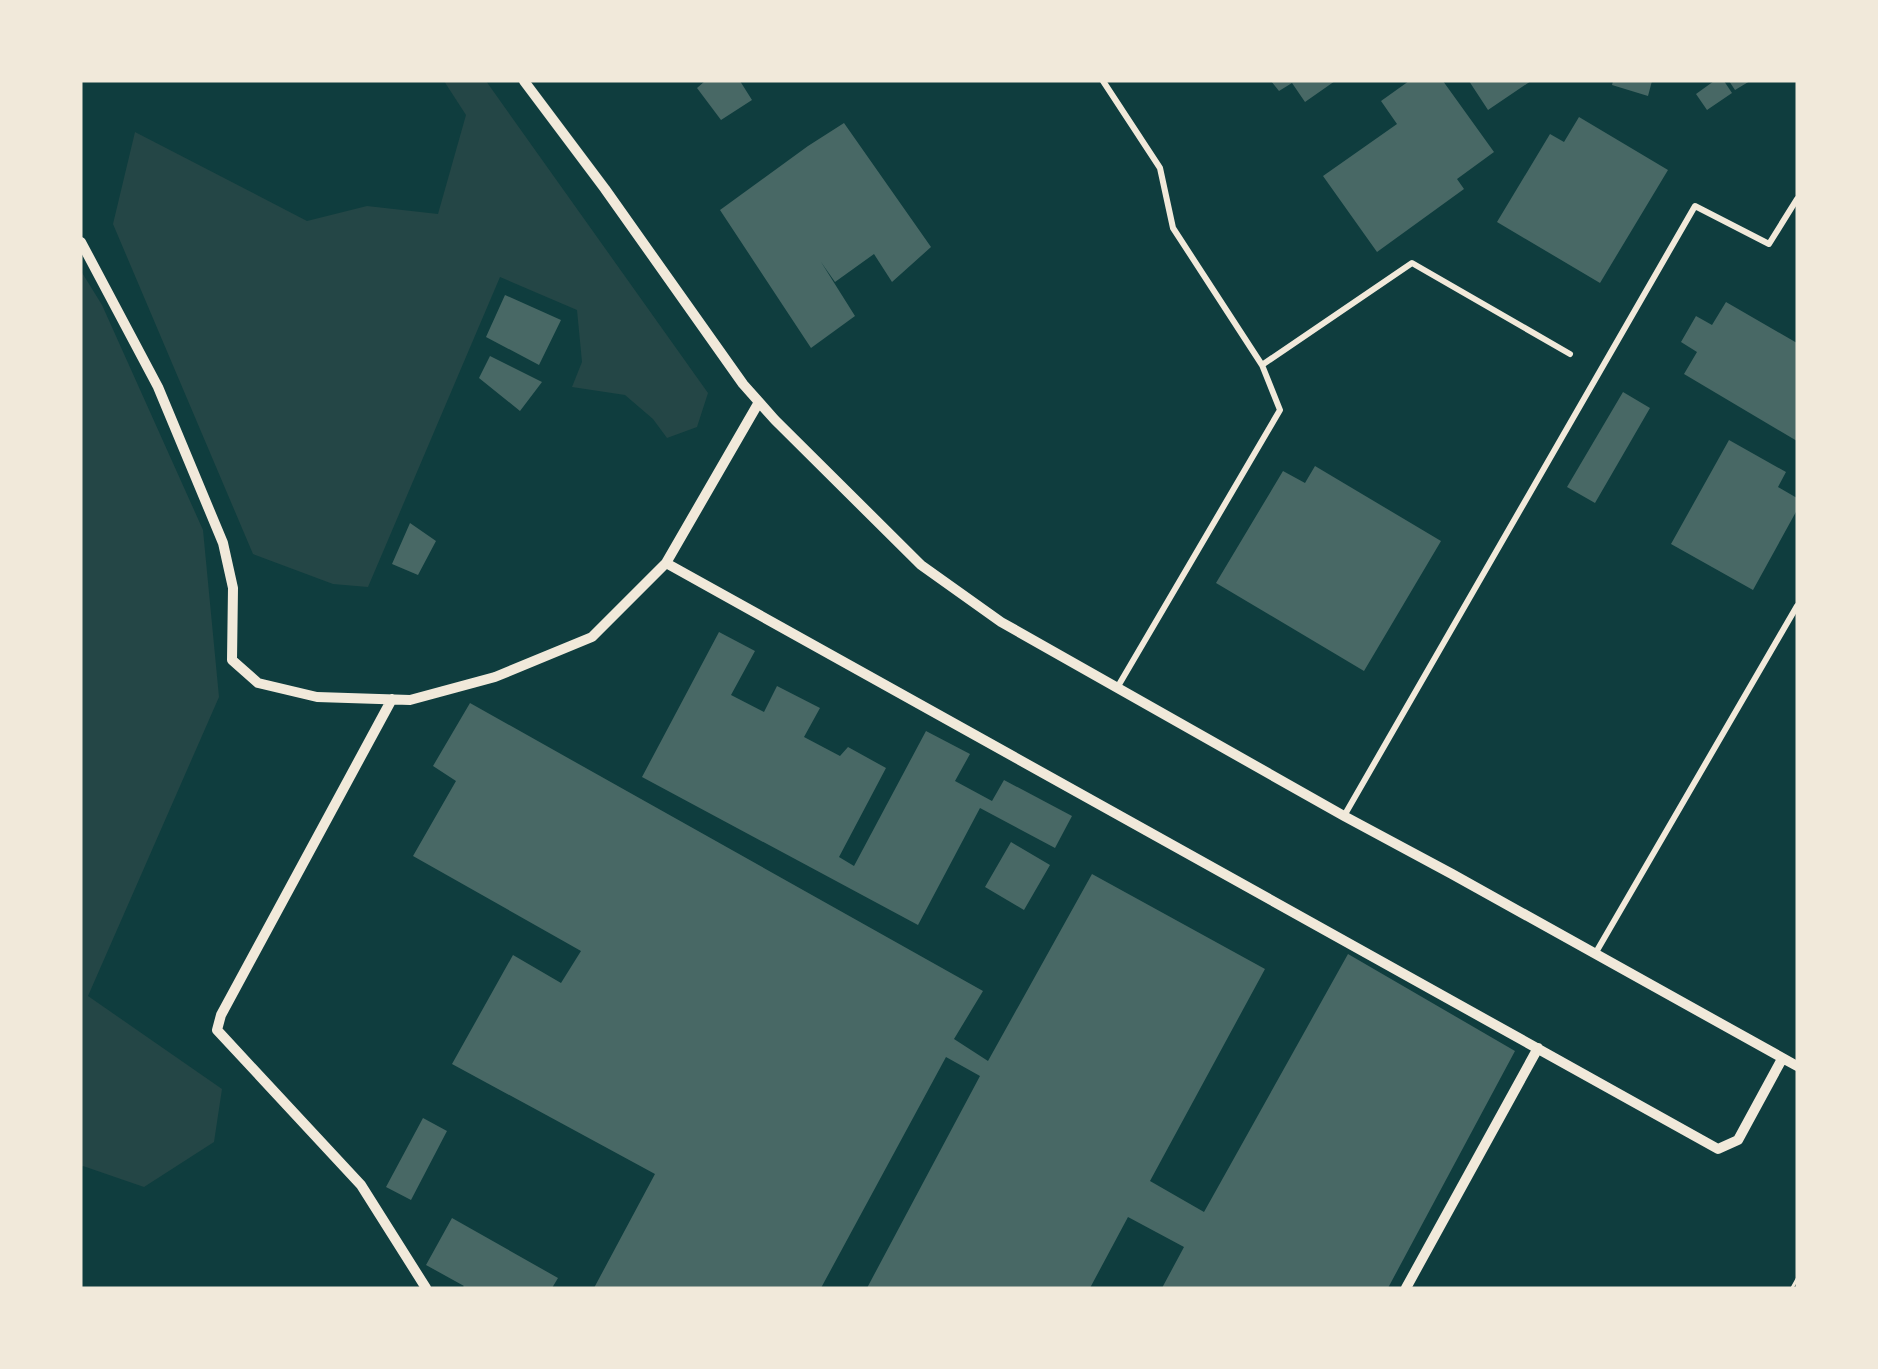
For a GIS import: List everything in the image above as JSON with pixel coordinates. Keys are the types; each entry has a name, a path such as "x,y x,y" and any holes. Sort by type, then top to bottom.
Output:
{"street":[{"path":"524,81 612,199 743,384 775,420 921,566 1001,622 1344,816 1797,1066"},
{"path":"1103,81 1160,168 1173,228 1262,365 1280,410 1117,688"},
{"path":"1344,816 1695,206 1769,244 1797,199"},
{"path":"81,242 158,387 223,543 233,588 232,660 258,683 317,697 410,700 495,678 592,637 666,563 759,402"},
{"path":"1262,365 1412,263 1570,354"},
{"path":"666,563 1718,1149 1738,1140 1782,1059"},
{"path":"1595,955 1797,606"},
{"path":"392,699 221,1015 217,1030 361,1185 426,1288"},
{"path":"1406,1288 1538,1048"}],"path":[{"path":"1792,1288 1797,1279"}],"shaded area":[{"path":"444,81 486,81 708,393 697,427 667,438 653,419 625,395 572,387 582,362 577,310 500,277 368,587 333,584 253,554 113,224 135,132 307,221 367,206 438,214 466,115"},
{"path":"81,271 102,305 203,530 219,697 88,996 222,1089 214,1142 144,1187 81,1167"}],"building":[{"path":"705,81 740,81 752,100 721,120 697,88"},
{"path":"1271,81 1335,81 1305,102 1292,83 1279,91"},
{"path":"1409,81 1443,81 1494,152 1457,179 1464,189 1377,252 1323,176 1397,124 1381,101"},
{"path":"1469,81 1531,81 1488,110"},
{"path":"1613,81 1652,81 1648,96 1612,85"},
{"path":"1714,81 1724,81 1732,93 1707,110 1696,94"},
{"path":"1729,81 1750,81 1735,90"},
{"path":"1579,117 1668,170 1600,283 1497,222 1550,134 1564,142"},
{"path":"844,123 931,247 892,282 874,254 835,282 821,262 855,316 811,348 720,210 808,146"},
{"path":"505,295 561,320 539,365 486,337"},
{"path":"1726,302 1797,343 1797,441 1684,374 1697,352 1681,342 1696,316 1712,325"},
{"path":"490,356 542,382 520,411 479,378"},
{"path":"1623,392 1650,408 1595,503 1567,487"},
{"path":"1729,440 1786,472 1778,487 1797,498 1797,510 1753,590 1671,544"},
{"path":"1315,466 1441,541 1364,671 1216,583 1283,471 1305,483"},
{"path":"410,523 436,541 418,575 392,564"},
{"path":"719,632 755,651 731,695 764,712 777,686 820,708 804,737 840,756 848,747 886,768 839,857 854,866 926,731 970,754 955,781 992,801 1004,780 1072,816 1055,848 980,808 918,925 642,777"},
{"path":"470,703 983,991 954,1039 988,1061 1092,874 1265,969 1150,1181 1204,1212 1348,954 1515,1051 1388,1288 1162,1288 1184,1247 1128,1217 1090,1288 867,1288 980,1076 946,1057 821,1288 594,1288 655,1174 452,1064 513,955 561,983 581,951 413,856 456,781 433,766"},
{"path":"1011,842 1050,865 1024,910 985,887"},
{"path":"423,1118 447,1131 411,1200 386,1187"},
{"path":"452,1218 558,1278 552,1288 462,1288 464,1286 426,1265"}]}
